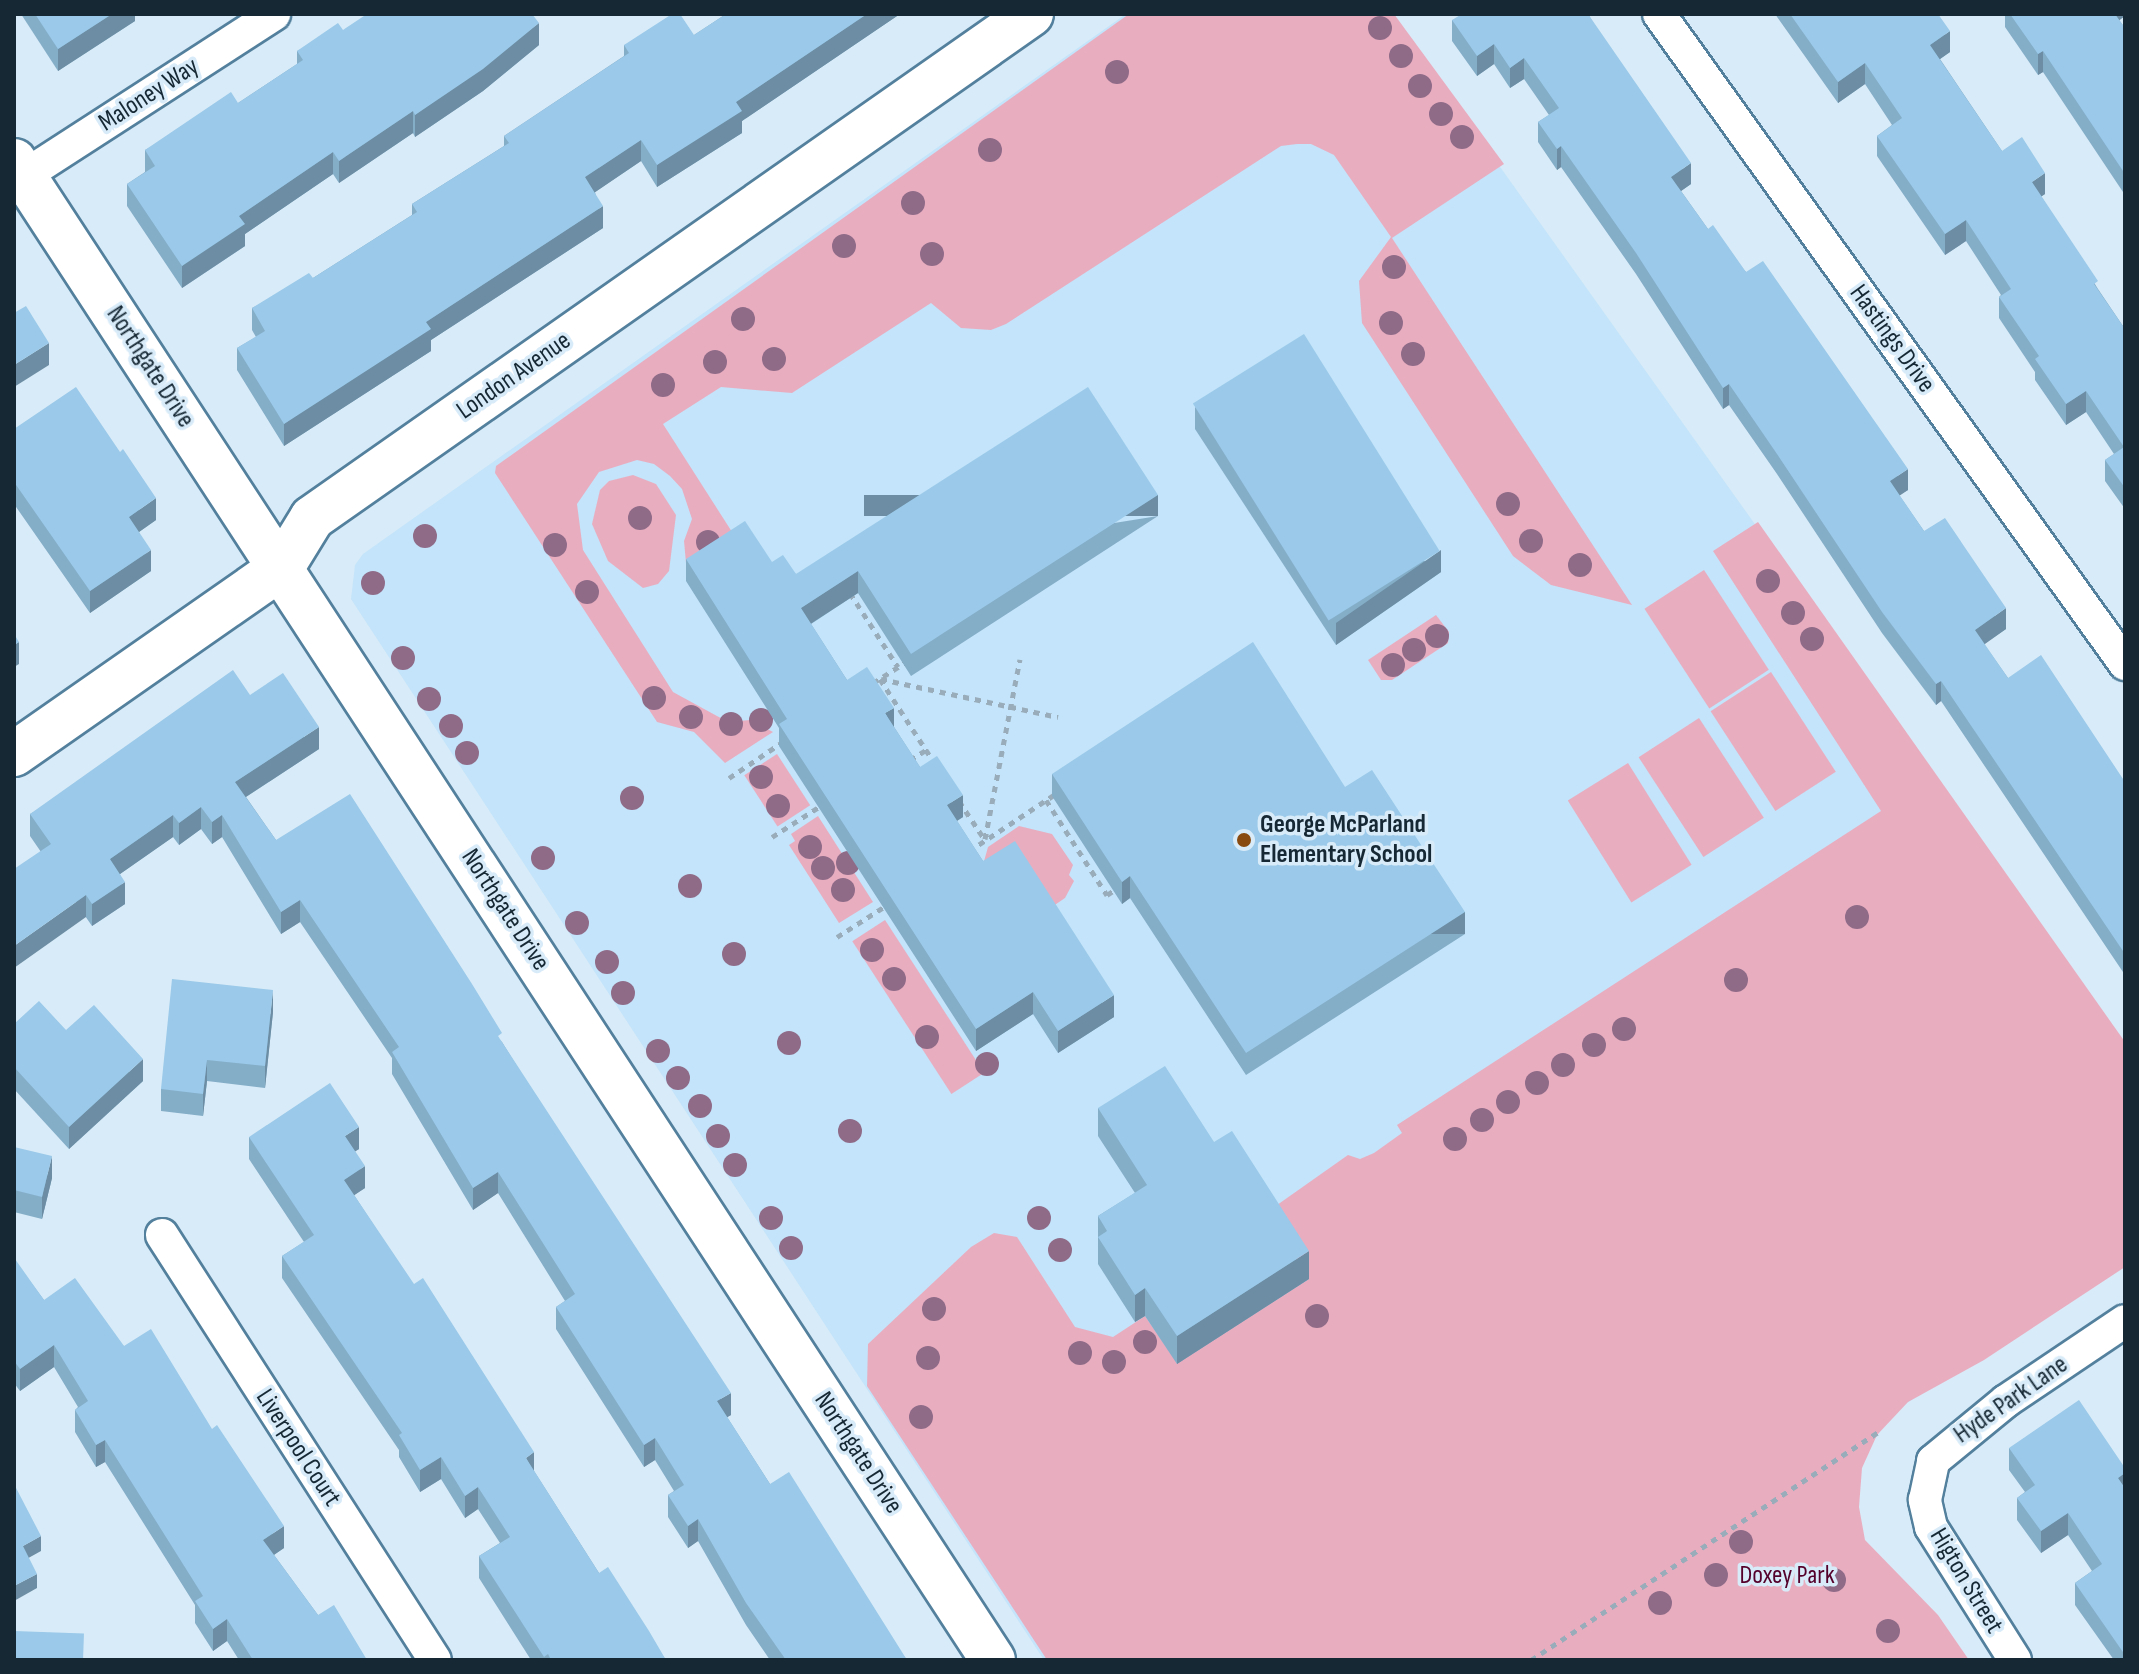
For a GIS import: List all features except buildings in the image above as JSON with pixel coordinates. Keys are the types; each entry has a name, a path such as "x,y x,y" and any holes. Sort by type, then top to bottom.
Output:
{"street":[{"name":"Maloney Way","path":"19,168 274,14"},
{"name":"London Avenue","path":"14,754 282,567 312,518 1031,14"},
{"name":"Hastings Drive","path":"1659,14 2125,664"},
{"name":"Northgate Drive","path":"19,168 993,1660"},
{"name":"Liverpool Court","path":"162,1235 435,1660"},
{"name":"Hyde Park Lane","path":"1925,1500 1933,1461 1948,1444 2125,1321"},
{"name":"Higton Street","path":"1925,1500 1931,1527 2015,1660"}],"path":[{"path":"841,579 898,667"},
{"path":"867,687 924,650"},
{"path":"985,840 1020,659"},
{"path":"880,679 1058,717"},
{"path":"880,679 943,775"},
{"path":"729,778 792,737"},
{"path":"904,764 926,750"},
{"path":"964,854 1072,783"},
{"path":"951,788 985,840"},
{"path":"1046,800 1107,895 1121,886"},
{"path":"772,837 825,803"},
{"path":"837,937 896,898"},
{"path":"1531,1660 1880,1431"}],"shaded area":[{"name":"George McParland Elementary School","path":"1126,14 1391,14 2125,1043 2125,1264 1503,1660 1044,1660 351,599 355,565 363,554"}],"green space":[{"path":"1129,14 1394,14 1504,164 1392,238 1632,605 1551,585 1513,556 1362,323 1359,281 1391,237 1334,155 1311,144 1281,146 1006,324 991,330 961,328 931,303 792,393 721,387 663,424 741,546 686,563 684,541 692,519 682,489 670,476 654,464 637,460 599,472 577,504 583,550 673,692 728,722 750,720 773,732 725,763 694,732 657,722 495,473 496,466"},
{"path":"633,475 656,484 676,515 669,571 658,584 643,588 608,561 592,524 600,490 609,481"},
{"name":"Doxey Park","path":"1758,522 2125,1042 2125,1267 1984,1360 1908,1402 1877,1435 1862,1468 1859,1507 1865,1540 1938,1615 1969,1660 1047,1660 867,1386 868,1344 971,1247 994,1233 1017,1237 1075,1327 1113,1337 1145,1316 1177,1363 1309,1279 1267,1212 1348,1155 1360,1159 1374,1153 1402,1133 1397,1125 1881,811 1713,551"},
{"path":"1704,570 1769,670 1709,708 1644,609"},
{"path":"1436,615 1449,632 1448,643 1392,680 1381,680 1368,660"},
{"path":"1771,672 1836,772 1775,811 1711,711"},
{"path":"1699,718 1764,818 1703,857 1639,757"},
{"path":"777,754 810,805 778,826 744,775"},
{"path":"1628,763 1692,865 1631,902 1568,801"},
{"path":"818,816 873,902 839,923 789,845 795,841 791,834"},
{"path":"1019,826 1052,834 1073,865 1069,875 1074,881 1065,898 1046,911 979,879 988,847"},
{"path":"885,920 984,1073 951,1094 852,941"}],"place":[{"name":"George McParland Elementary School","path":"1244,840"}]}
